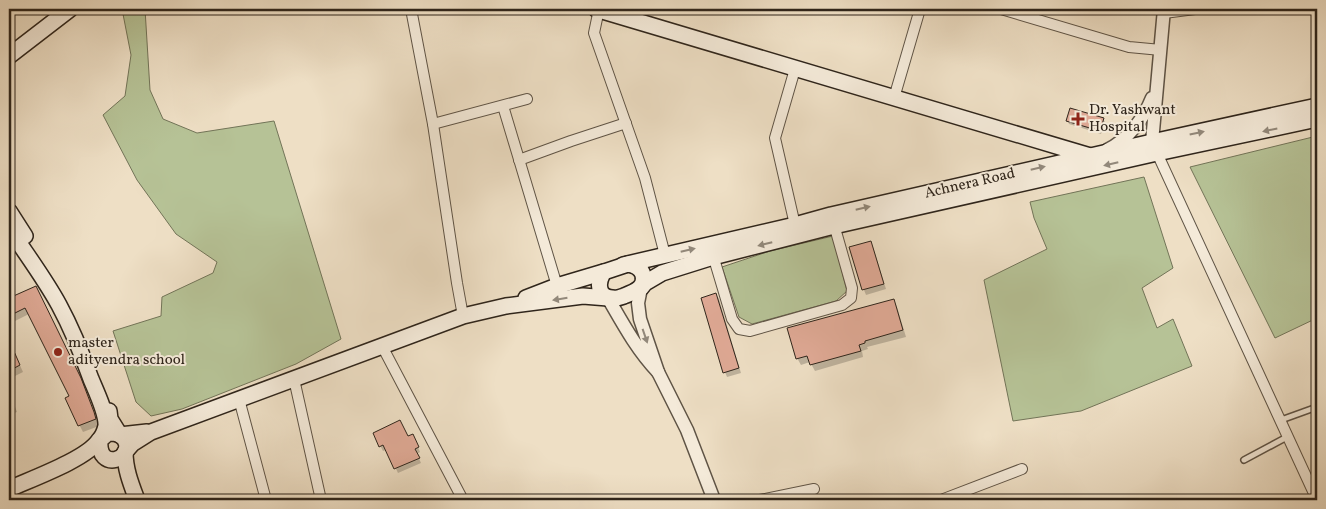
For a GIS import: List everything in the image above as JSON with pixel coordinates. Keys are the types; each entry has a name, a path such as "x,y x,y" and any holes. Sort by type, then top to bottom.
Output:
{"main road":[{"path":"9,56 70,9"},
{"path":"598,9 1091,156"},
{"name":"Achnera Road","path":"640,288 662,273 712,251 795,225 833,220 1154,148 1317,106"},
{"name":"Achnera Road","path":"623,265 664,255 712,251 1091,156 1154,148 1317,119"},
{"path":"9,212 61,290 78,320 106,393 110,419 126,441 126,462 137,500"},
{"path":"9,228 58,303 78,343 104,410 106,427 100,440 100,450 112,463 117,472 127,500"},
{"path":"9,488 70,462 85,458 118,460 132,444 151,432 463,316 506,306 583,296 616,298 640,288 643,278 640,270 632,265 623,265 557,286 506,306"},
{"path":"604,272 599,284 601,292 608,298"},
{"path":"70,462 91,449 107,434 120,435 151,432"}],"street":[{"path":"411,9 433,124 463,316"},
{"path":"598,9 594,33 645,178 664,255"},
{"path":"894,98 920,9"},
{"path":"1002,9 1129,47 1161,50"},
{"path":"1196,9 1164,11 1154,148 1317,500"},
{"path":"795,69 775,138 795,225"},
{"path":"1091,156 1110,149 1122,140 1148,110 1158,86"},
{"path":"433,124 527,99"},
{"path":"503,106 557,286"},
{"path":"519,160 571,140 626,123"},
{"path":"712,251 732,319 739,329 750,331 842,305 851,298 852,288 833,220"},
{"path":"640,288 638,303 640,319 658,372 687,430 714,500"},
{"path":"608,298 645,359 658,372"},
{"path":"382,346 463,500"},
{"path":"294,379 321,500"},
{"path":"239,399 266,500"},
{"path":"941,500 1022,469"},
{"path":"760,500 814,489"}],"lane":[{"path":"1280,420 1317,407"},
{"path":"1244,460 1288,437"}],"green space":[{"path":"122,9 145,9 150,90 163,119 197,133 274,121 341,339 296,364 182,409 151,416 136,402 113,331 161,316 162,297 213,273 217,262 176,234 137,180 103,115 125,96 131,55"},
{"path":"1317,136 1317,318 1275,338 1190,167"},
{"path":"1144,177 1173,268 1142,288 1157,328 1173,319 1192,366 1081,411 1013,421 984,280 1047,249 1034,218 1030,202"},
{"path":"833,236 847,291 836,301 752,324 739,317 722,267 770,251"}],"building":[{"path":"1070,108 1104,118 1100,131 1066,121"},
{"path":"871,241 884,284 862,290 849,247"},
{"name":"master adityendra school","path":"36,286 81,378 94,412 96,419 78,426 65,398 69,396 25,308 9,316 9,298"},
{"path":"716,293 739,368 723,373 701,298"},
{"path":"894,299 903,330 865,341 865,343 859,345 861,351 810,365 807,356 796,359 787,328"},
{"path":"9,340 20,365 9,371"},
{"path":"400,420 408,436 413,434 419,447 415,449 420,458 394,469 383,445 379,447 373,433"}],"place":[{"name":"Dr. Yashwant Hospital","path":"1078,119"},
{"name":"master adityendra school","path":"58,352"}]}
